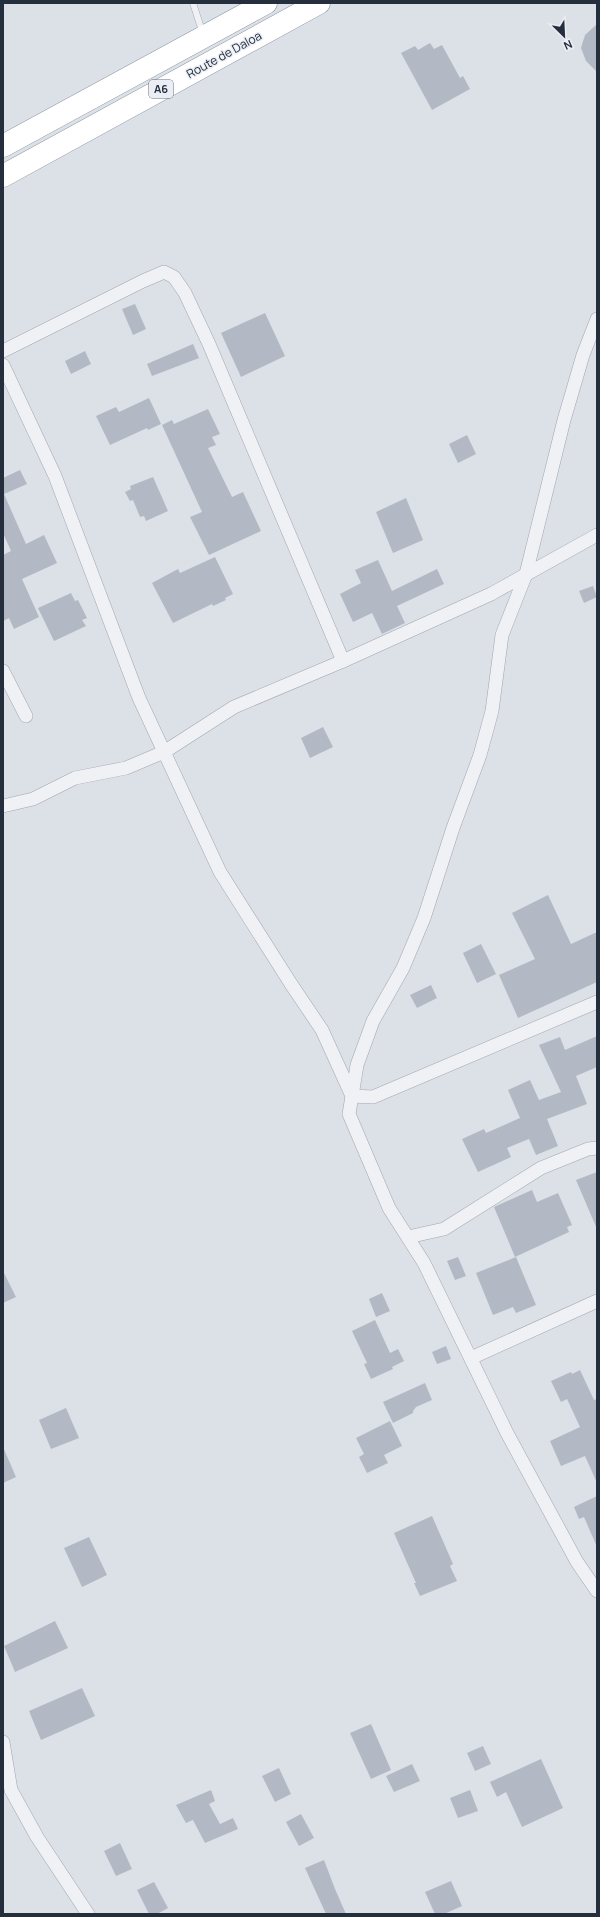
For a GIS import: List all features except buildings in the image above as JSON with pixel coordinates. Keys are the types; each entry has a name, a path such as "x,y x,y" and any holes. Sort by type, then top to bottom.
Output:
{"highway":[{"name":"A6","path":"3,146 266,3"},
{"name":"Route de Daloa","path":"3,176 319,3"}],"street":[{"path":"3,351 143,281 164,272 174,277 184,293 209,344 343,661"},
{"path":"597,319 583,355 564,420 526,574 502,635 492,711 480,755 453,828 424,918 403,968 372,1021 357,1065 349,1114 389,1208 424,1263 522,1460 577,1562 597,1591"},
{"path":"3,365 55,476 139,698 220,872 322,1030 352,1096"},
{"path":"3,806 33,799 75,778 126,768 164,752 234,708 343,661 491,594 597,535"},
{"path":"3,671 26,716"},
{"path":"352,1096 374,1097 597,1002"},
{"path":"408,1237 444,1229 541,1168 588,1149 597,1148"},
{"path":"471,1358 597,1301"},
{"path":"3,1742 11,1790 37,1837 88,1914"}],"lane":[{"path":"193,3 204,37"}]}
